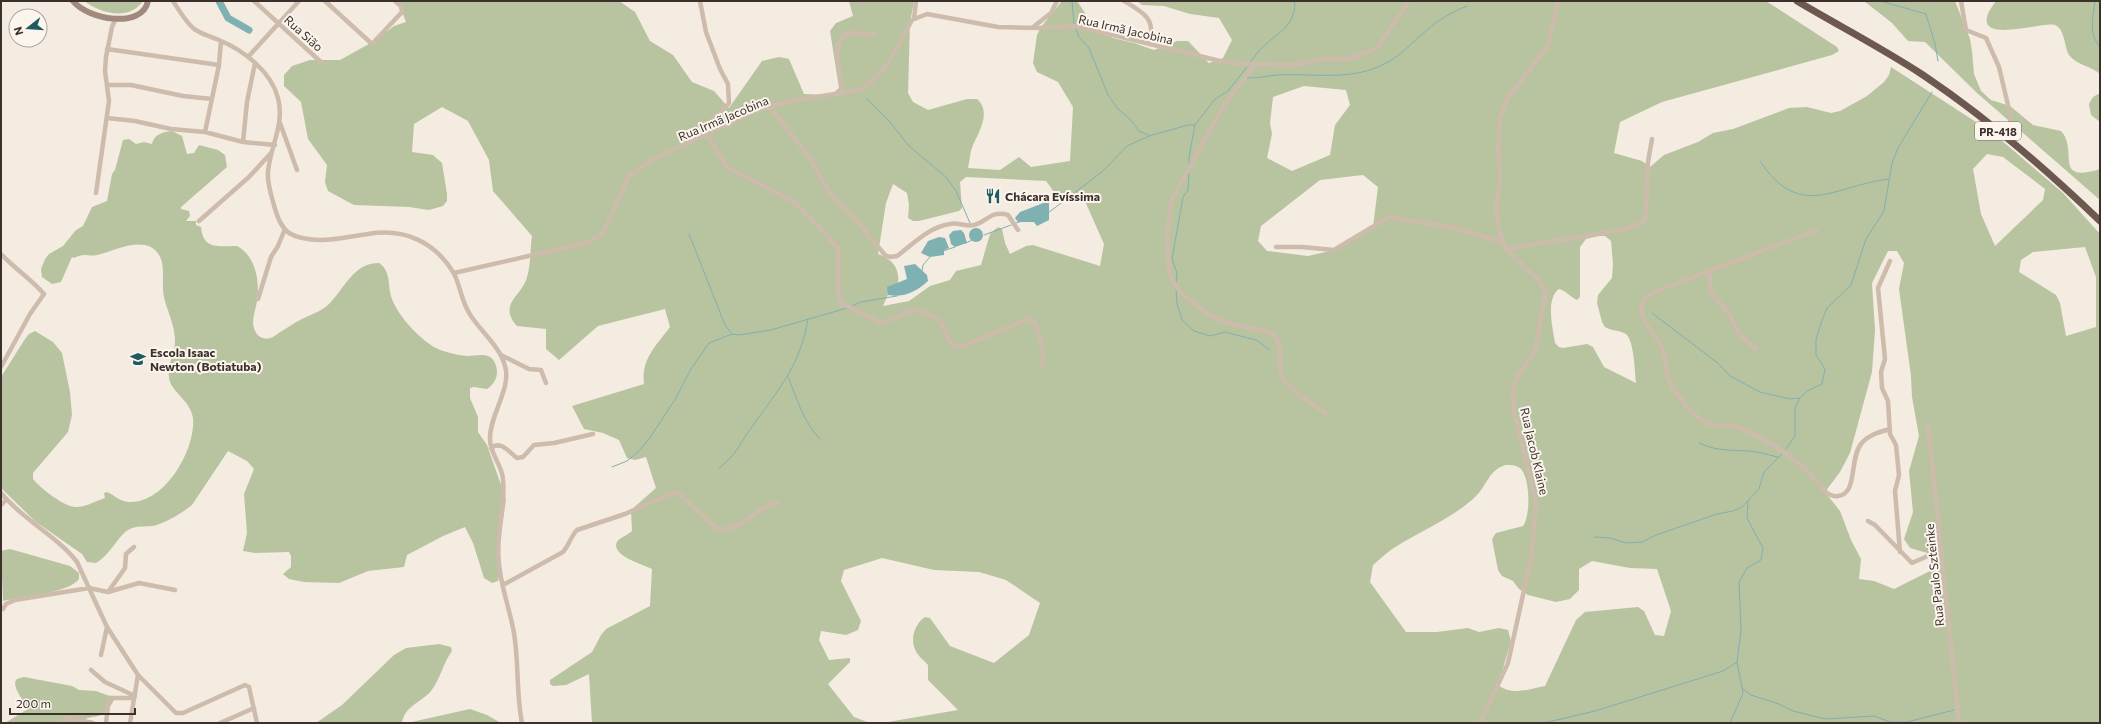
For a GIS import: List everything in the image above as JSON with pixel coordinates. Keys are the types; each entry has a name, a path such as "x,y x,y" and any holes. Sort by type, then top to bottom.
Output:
{"highway":[{"name":"PR-418","path":"1797,1 1876,46 1934,83 2028,155 2100,221"}],"main road":[{"path":"73,1 86,12 116,18 136,16 143,12 148,1"}],"street":[{"path":"173,1 194,28 221,41 248,57 270,80 278,97 280,123 297,170"},
{"name":"Rua Sião","path":"254,1 322,63"},
{"path":"248,57 299,1"},
{"path":"326,1 372,44 402,12 401,6 395,1"},
{"path":"700,1 706,32 720,69 728,84 729,103 705,130 706,134 728,168 796,203 838,248 838,294 841,303 879,322 885,322 911,312 921,312 940,322 949,342 954,346 960,347 1031,318 1040,338 1044,361 1040,369"},
{"path":"914,19 916,1"},
{"path":"1032,28 1051,14 1057,1"},
{"path":"1124,1 1135,7 1151,22 1152,34 1149,44"},
{"name":"Rua Irmã Jacobina","path":"454,273 590,242 604,231 629,176 652,160 758,110 791,101 860,90 888,64 912,20 927,14 998,27 1032,28 1076,26 1224,62 1293,65 1324,59 1348,59 1371,51 1379,45 1409,1"},
{"name":"Rua Jacob Klaine","path":"1480,723 1508,663 1532,554 1536,502 1514,412 1513,391 1517,377 1536,351 1546,293 1541,283 1506,249 1498,230 1496,208 1500,178 1498,146 1500,117 1507,99 1548,46 1558,1"},
{"path":"1961,1 1966,30 1986,38 1998,67 2011,118 2009,125"},
{"path":"96,193 107,118 107,85 105,71 107,49 116,18"},
{"path":"842,93 843,81 836,51 840,41 848,33 875,34"},
{"path":"205,132 219,65 221,41"},
{"path":"107,49 219,65"},
{"path":"243,142 247,102 255,63"},
{"path":"1255,64 1224,105 1171,201 1167,244 1170,277 1181,292 1208,314 1227,323 1269,332 1275,335 1280,345 1283,378 1290,386 1326,413"},
{"path":"107,85 131,85 183,96 212,100"},
{"path":"770,107 810,158 829,192 885,255 890,257 896,256 928,232 941,226 951,223 975,225 1000,212 1008,215 1018,230"},
{"path":"107,118 135,121 171,129 205,132 243,142 275,145"},
{"path":"280,123 268,172 269,188 278,219 285,229 291,234 306,240 336,240 370,233 404,234 419,239 433,249 454,273 461,298 470,315 501,355 506,368 506,378 490,429 491,448 502,472 504,482 498,537 498,564 514,635 518,706 522,723"},
{"path":"1506,249 1620,230 1644,221 1646,214 1648,162 1652,138"},
{"path":"198,221 249,177 272,152"},
{"path":"1276,247 1302,247 1334,250 1389,217 1455,228 1502,242"},
{"path":"258,299 271,257 278,246 285,229"},
{"path":"1817,230 1710,272 1654,292 1646,298 1642,308 1645,324 1662,350 1670,383 1702,420 1710,424 1739,428 1774,446 1807,471 1827,493 1836,496 1845,494 1851,487 1855,456 1860,445 1869,437 1890,429"},
{"path":"1,254 33,281 44,294 30,314 1,367"},
{"path":"1890,261 1878,288 1885,359 1881,372 1882,388 1888,401 1890,429 1896,445 1899,475 1895,491 1900,552"},
{"path":"1710,272 1710,292 1729,313 1739,334 1756,349"},
{"path":"501,355 529,369 541,370 546,383"},
{"name":"Rua Paulo Szteinke","path":"1928,424 1959,723"},
{"path":"491,448 495,445 501,445 517,458 520,458 534,445 554,443 593,434"},
{"path":"1,493 6,500 71,554 78,562 107,627 138,675 179,714 245,685 249,687 258,723"},
{"path":"503,585 563,552 570,544 577,530 625,514 673,493 678,493 716,528 721,529 734,526 762,508 778,503"},
{"path":"1,505 6,500"},
{"path":"1868,521 1875,526 1911,563 1914,564 1941,550"},
{"path":"108,592 125,568 126,554 134,547"},
{"path":"3,609 6,604 15,600 90,588 108,592 139,583 175,590"},
{"path":"101,655 107,627"},
{"path":"91,670 105,682 134,697"},
{"path":"130,723 138,675"},
{"path":"106,723 109,698 134,697"},
{"path":"220,723 254,708"},
{"path":"61,723 70,718 93,723"}],"green space":[{"path":"84,1 143,1 130,11 115,13 107,12 91,6"},
{"path":"398,1 619,1 635,12 650,41 673,55 692,82 714,91 729,108 762,61 779,57 789,59 804,94 831,95 839,88 830,31 836,23 853,16 849,1 914,1 910,23 908,93 913,102 928,110 967,99 977,99 981,104 984,115 972,149 968,168 1000,170 1019,157 1031,167 1070,161 1073,107 1058,82 1037,72 1033,63 1037,35 1041,27 1062,1 1077,1 1085,13 1089,24 1113,38 1154,50 1177,41 1188,41 1209,63 1223,58 1232,40 1219,18 1190,14 1164,6 1142,5 1137,1 1766,1 1837,47 1839,51 1832,55 1662,102 1620,122 1614,153 1642,161 1650,167 1664,155 1698,142 1713,133 1733,129 1789,108 1807,107 1831,113 1840,111 1867,96 1884,82 1889,75 1891,67 1993,133 2063,193 2100,234 2100,723 882,723 958,710 928,680 928,665 918,655 915,649 913,644 914,634 921,620 925,617 930,618 950,646 994,663 1029,635 1040,603 1006,580 979,572 934,570 882,558 844,570 841,581 861,621 858,630 846,635 821,631 819,640 829,660 850,658 850,662 828,684 854,717 870,723 592,723 589,674 566,685 553,686 550,684 550,680 592,652 606,629 650,606 652,569 628,559 618,551 616,547 618,541 632,531 631,510 656,488 646,457 635,460 627,458 619,440 603,433 584,429 572,406 644,384 647,360 670,327 665,309 598,326 559,360 546,349 546,329 517,326 512,318 510,306 525,283 527,277 532,236 493,191 489,160 468,121 442,107 414,124 412,152 433,155 442,163 447,194 447,201 443,206 429,210 409,207 354,205 328,191 325,182 327,165 308,139 301,102 284,86 284,75 292,66 310,60 340,60 376,40 394,26 406,22","holes":["1304,86 1346,90 1350,105 1335,125 1330,155 1292,171 1267,158 1272,134 1270,123 1273,97","1987,154 2003,157 2045,189 2043,200 1995,246 1981,214 1973,169","1363,175 1378,187 1373,227 1334,250 1308,256 1267,251 1258,241 1261,226 1320,180","966,177 1046,181 1061,200 1069,201 1084,199 1104,244 1100,266 1033,245 1026,246 1010,254 1005,243 1002,229 998,227 990,234 981,265 956,271 950,280 930,286 909,301 883,306 890,290 898,283 898,273 894,265 891,261 878,254 886,203 893,184 907,193 909,205 908,218 913,221 919,221 959,211 962,208 960,182","1599,236 1605,236 1611,241 1613,264 1612,278 1598,295 1597,303 1602,322 1605,327 1626,334 1629,337 1634,357 1636,383 1604,367 1593,347 1587,344 1563,348 1559,347 1555,343 1551,314 1552,300 1559,289 1577,300 1580,297 1580,247 1586,239","2085,247 2096,277 2096,327 2066,336 2060,303 2056,295 2019,272 2021,260 2033,252","1888,251 1897,251 1904,263 1899,289 1911,376 1912,397 1919,436 1909,471 1913,512 1904,539 1910,548 1934,555 1937,562 1932,570 1894,589 1874,581 1859,579 1861,559 1851,540 1840,511 1825,492 1840,472 1850,453 1872,372 1875,330 1872,283","1506,465 1521,469 1528,489 1527,514 1526,521 1523,526 1496,533 1492,539 1498,570 1502,576 1513,581 1519,589 1528,595 1556,602 1570,599 1579,590 1579,569 1592,561 1630,568 1657,569 1671,611 1664,636 1655,635 1644,611 1638,607 1585,612 1576,620 1545,686 1515,691 1498,685 1511,641 1508,630 1499,628 1479,632 1468,628 1437,632 1406,632 1370,582 1373,565 1394,548 1457,511 1479,493 1496,470"]},
{"path":"1864,1 1955,1 1970,39 1974,74 1981,91 1991,100 2010,106 2033,125 2061,131 2066,139 2071,169 2076,172 2085,172 2100,169 2100,200 1977,93 1925,42 1908,41 1892,23"},
{"path":"1996,1 2100,1 2100,74 2076,61 2069,55 2061,30 2055,25 2003,30 1994,29 1988,25 1987,17"},
{"path":"2100,93 2100,122 2091,115 2089,104 2093,97"},
{"path":"172,131 182,136 187,154 194,153 199,145 218,150 225,155 227,167 181,207 181,209 189,211 190,216 186,221 196,221 196,225 201,227 205,240 209,244 214,246 237,246 249,256 255,270 258,286 253,323 255,331 259,336 265,339 273,337 298,321 321,310 331,302 357,271 370,264 379,263 388,275 392,299 399,313 422,338 434,347 446,352 467,356 486,355 493,360 496,365 497,372 494,382 487,389 474,387 470,388 470,398 478,417 478,432 487,445 506,499 500,541 500,574 498,581 492,583 484,578 473,543 465,527 443,536 407,555 404,567 368,571 339,583 304,582 289,579 283,574 291,567 291,556 289,552 255,553 243,551 247,533 244,494 254,469 247,461 228,451 192,505 163,523 153,526 134,527 128,530 121,536 106,555 96,563 87,562 82,554 36,522 1,488 1,377 25,339 29,334 35,331 53,342 62,353 70,392 72,415 68,432 33,473 33,479 41,487 58,500 75,507 86,505 105,498 104,493 107,492 126,502 142,500 155,494 166,484 184,459 193,431 193,418 188,406 170,382 169,368 175,346 175,335 163,292 163,270 159,255 146,245 138,245 120,248 97,255 72,257 61,282 52,284 42,277 41,269 49,254 63,246 76,230 83,226 92,207 107,201 112,174 115,170 123,140 129,139 136,144 144,142 152,144 157,136 162,133"},
{"path":"10,549 70,566 79,573 79,579 74,584 55,591 3,601 1,551"},
{"path":"439,644 451,647 452,651 434,687 427,695 406,712 402,723 316,723 342,705 394,655 406,648"},
{"path":"24,677 72,686 79,690 96,691 115,698 107,711 103,714 76,723 5,723 28,709 15,686 17,679"},
{"path":"470,709 487,715 501,723 407,723"}],"water":[{"path":"1049,202 1049,220 1037,226 1034,222 1018,222 1015,218 1020,212"},
{"path":"973,228 979,228 983,232 983,238 979,242 973,242 969,238 969,232"},
{"path":"961,230 964,233 967,243 955,247 951,244 949,235 953,231"},
{"path":"939,237 945,238 949,248 944,250 944,255 930,257 921,253 928,241"},
{"path":"915,264 927,275 928,281 914,291 904,295 888,295 887,287 907,279 904,266"}],"waterway":[{"path":"219,1 228,18 249,30"},
{"path":"1072,1 1074,24"},
{"path":"1251,61 1261,49 1289,23 1294,10 1295,1"},
{"path":"1880,1 1926,14 1935,44 1938,61"},
{"path":"2095,1 2092,25 2096,42 2100,47"},
{"path":"1247,78 1277,75 1348,74 1375,68 1398,55 1440,20 1467,6"},
{"path":"1075,27 1079,37 1089,48 1108,95 1118,109 1130,119 1139,131 1148,135"},
{"path":"1189,165 1195,125 1215,99 1228,91 1247,67"},
{"path":"1786,449 1795,436 1795,408 1800,398 1807,391 1822,384 1825,369 1816,355 1816,339 1827,308 1851,285 1866,239 1884,211 1892,163 1898,148 1932,92"},
{"path":"866,98 889,121 909,146 947,178 956,191 970,223"},
{"path":"1048,213 1103,171 1127,146 1149,136 1188,125 1195,125"},
{"path":"1760,161 1775,180 1789,190 1804,195 1819,195 1835,192 1870,182 1889,179"},
{"path":"1176,283 1177,273 1172,259 1183,197 1188,190 1189,172"},
{"path":"1016,223 1025,220"},
{"path":"984,235 1011,225"},
{"path":"689,234 725,325 732,334"},
{"path":"966,243 972,240"},
{"path":"943,251 955,247"},
{"path":"922,271 923,265 930,257"},
{"path":"1176,288 1177,304 1182,320 1194,331 1210,336 1225,332 1256,340 1270,350"},
{"path":"904,294 910,292"},
{"path":"852,306 861,302 897,296"},
{"path":"612,467 627,461 639,451 649,439 676,398 691,369 709,343 732,334 739,335 771,330 847,308"},
{"path":"1652,313 1719,364 1730,376 1760,392 1790,399 1799,398"},
{"path":"719,468 736,451 786,379 799,352 808,319"},
{"path":"788,377 809,425 820,439"},
{"path":"1699,443 1714,448 1757,452 1778,457"},
{"path":"1594,537 1610,538 1626,543 1642,542 1656,535 1717,514 1733,511 1742,507 1759,489 1764,472 1782,454"},
{"path":"1730,723 1743,693 1737,662 1741,630 1739,582 1747,568 1761,560 1763,548 1747,518 1748,501"},
{"path":"1529,723 1548,722 1595,711 1723,671 1737,662"},
{"path":"1743,689 1751,695 1779,704 1793,711 1825,719 1874,716 1890,722 1907,722 1954,710"}],"place":[{"name":"Chácara Evíssima","path":"993,196"},
{"name":"Escola Isaac Newton (Botiatuba)","path":"138,359"}]}
